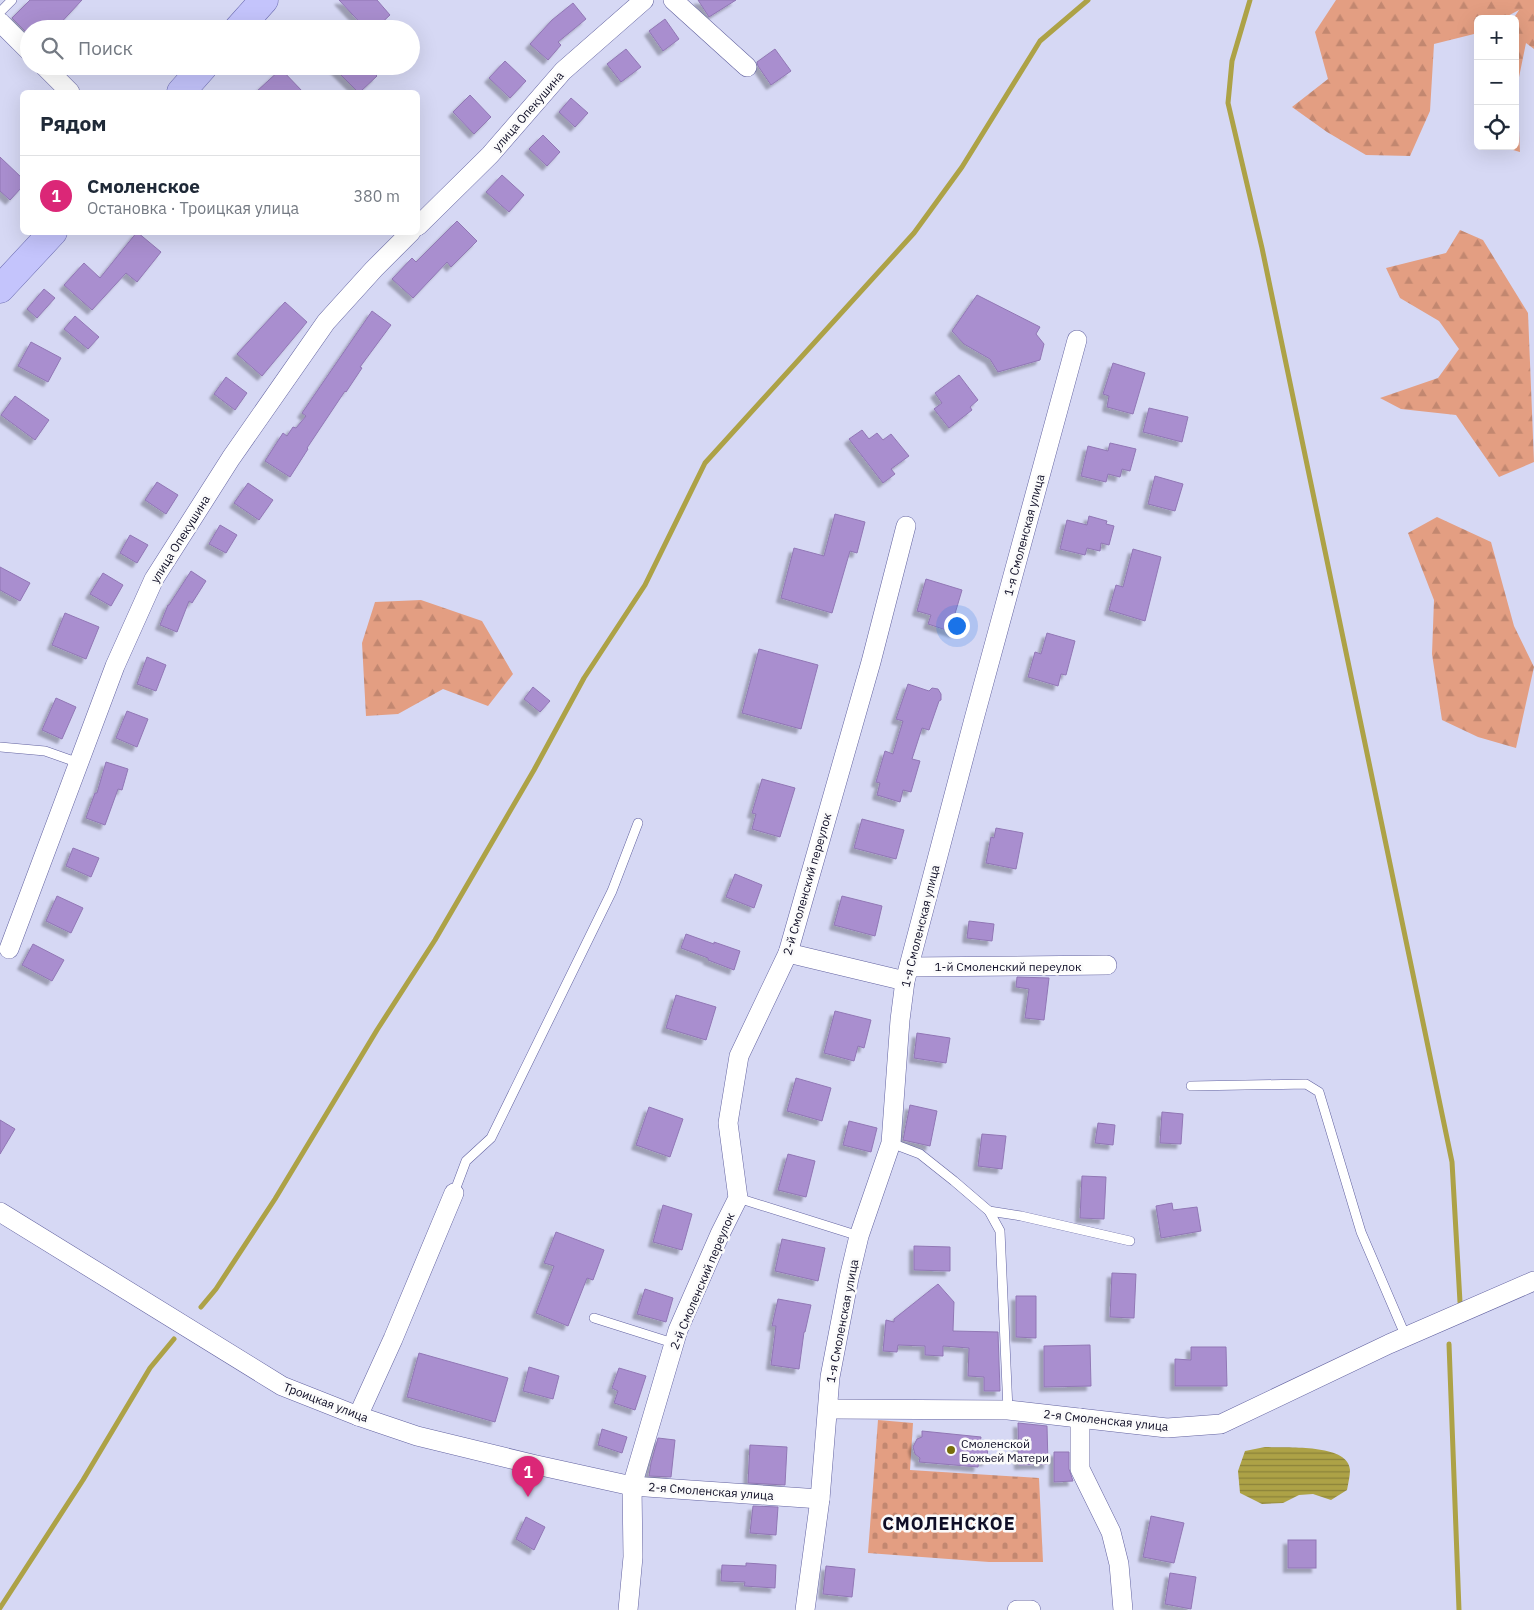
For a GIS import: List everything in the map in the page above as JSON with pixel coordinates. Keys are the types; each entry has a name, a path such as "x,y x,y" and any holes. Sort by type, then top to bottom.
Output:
{"main road":[{"path":"246,20 264,0"},
{"path":"183,90 196,75"},
{"path":"0,289 50,235"}],"street":[{"name":"улица Опекушина","path":"420,224 490,154 563,71 644,0"},
{"path":"673,0 747,67"},
{"path":"0,22 20,42"},
{"path":"53,75 68,90"},
{"name":"улица Опекушина","path":"6,953 80,763 115,666 154,579 231,458 326,322 408,235"},
{"name":"1-я Смоленская улица","path":"806,1610 820,1499 830,1377 859,1236 891,1143 900,1020 907,974 971,729 1077,340"},
{"name":"2-й Смоленский переулок","path":"628,1610 633,1558 632,1486 678,1330 716,1242 738,1198 728,1123 739,1056 788,953 871,662 906,526"},
{"name":"1-й Смоленский переулок","path":"788,953 907,974 1107,966"},
{"path":"358,1416 393,1340 454,1193"},
{"name":"Троицкая улица","path":"0,1212 282,1386 358,1416 416,1436 632,1486"},
{"name":"2-я Смоленская улица","path":"828,1409 1008,1410 1167,1428 1221,1424 1406,1337 1534,1282"},
{"path":"1080,1418 1080,1468 1111,1532 1119,1564 1123,1610"},
{"name":"2-я Смоленская улица","path":"632,1486 820,1499"},
{"path":"1017,1610 1030,1610"}],"lane":[{"path":"0,12 12,0"},
{"path":"0,747 45,751 80,763"},
{"path":"454,1193 466,1161 491,1138 496,1129 612,891 638,823"},
{"path":"1190,1086 1306,1084 1319,1092 1361,1232 1406,1337"},
{"path":"891,1143 920,1154 989,1211 1000,1231 1008,1410"},
{"path":"738,1198 859,1236"},
{"path":"989,1211 1021,1216 1130,1241"},
{"path":"594,1318 674,1343"}],"green space":[{"path":"1336,0 1534,0 1534,49 1526,43 1519,77 1519,15 1516,15 1519,10 1510,15 1474,15 1474,34 1434,44 1430,111 1410,156 1366,155 1327,132 1292,107 1328,79 1315,32"},
{"path":"1519,130 1520,152 1513,150 1519,150"},
{"path":"1460,230 1483,240 1528,313 1534,462 1499,477 1456,415 1401,409 1380,398 1438,378 1459,349 1439,321 1400,298 1386,268 1446,253"},
{"path":"1437,517 1491,542 1514,626 1534,667 1516,748 1478,737 1442,720 1432,654 1434,600 1408,533"},
{"path":"421,600 482,621 513,674 488,706 443,689 398,714 366,716 362,643 375,602"},
{"path":"878,1420 913,1423 910,1470 1039,1478 1043,1562 989,1562 868,1553"}],"shaded area":[{"path":"1265,1447 1315,1449 1339,1455 1347,1461 1350,1470 1347,1490 1331,1500 1313,1494 1299,1495 1283,1503 1262,1504 1240,1493 1238,1471 1245,1451"}],"building":[{"path":"30,0 82,0 63,20 20,20 20,26 12,18"},
{"path":"339,0 377,0 390,15 385,20 358,20"},
{"path":"698,0 736,0 709,17"},
{"path":"573,3 586,19 558,42 561,45 548,60 530,44 552,20"},
{"path":"665,19 679,39 663,51 649,31"},
{"path":"626,49 641,67 621,82 607,64"},
{"path":"775,49 791,71 771,85 757,62"},
{"path":"505,61 526,81 510,98 489,78"},
{"path":"274,75 287,75 301,90 258,90"},
{"path":"341,75 377,76 362,90 356,90"},
{"path":"470,95 491,117 474,134 453,112"},
{"path":"571,98 588,113 575,127 559,112"},
{"path":"543,135 560,152 547,166 529,149"},
{"path":"0,157 20,176 20,189 10,200 0,191"},
{"path":"502,175 524,195 509,212 486,192"},
{"path":"457,221 477,241 451,267 447,262 413,298 392,279 412,258 416,262"},
{"path":"135,235 141,235 161,252 137,282 126,273 92,310 64,285 84,263 100,278"},
{"path":"44,289 55,298 37,318 27,309"},
{"path":"977,295 1040,327 1036,334 1044,344 1040,360 998,372 990,359 964,344 952,331"},
{"path":"285,302 307,322 262,376 237,354"},
{"path":"372,311 391,325 360,367 362,368 307,448 290,477 265,461 283,433 287,436 293,427 296,428 306,416 302,413"},
{"path":"75,316 99,337 88,349 64,329"},
{"path":"31,342 61,358 48,382 18,366"},
{"path":"1113,363 1145,373 1133,414 1107,407 1109,396 1103,394"},
{"path":"959,375 978,400 970,407 972,410 949,428 934,409 942,403 935,393"},
{"path":"226,377 247,393 235,410 214,394"},
{"path":"15,396 49,420 35,440 1,415"},
{"path":"1149,408 1188,417 1182,442 1143,432"},
{"path":"862,430 869,439 877,433 883,440 891,434 909,456 891,469 895,474 883,483 849,439"},
{"path":"1110,443 1136,449 1130,471 1122,469 1120,477 1108,474 1106,482 1081,476 1088,446 1108,451"},
{"path":"1155,476 1183,484 1175,511 1148,504"},
{"path":"157,482 178,495 166,514 145,500"},
{"path":"248,483 273,500 259,520 234,503"},
{"path":"835,514 865,522 857,553 850,551 832,613 781,598 794,548 824,556"},
{"path":"1089,516 1107,521 1106,524 1114,526 1109,545 1101,543 1100,551 1087,548 1085,555 1060,549 1067,520 1087,525"},
{"path":"220,525 237,535 226,553 209,544"},
{"path":"130,535 148,545 137,563 120,553"},
{"path":"1133,549 1161,557 1145,621 1109,610 1116,585 1123,587"},
{"path":"0,567 30,583 20,601 0,590"},
{"path":"191,571 206,581 192,603 189,601 177,632 160,625 168,605"},
{"path":"103,573 123,585 111,606 90,594"},
{"path":"926,579 962,590 954,617 960,619 955,633 928,624 931,615 917,611"},
{"path":"65,613 99,627 86,659 52,645"},
{"path":"1047,633 1075,641 1066,675 1061,674 1058,686 1028,677 1035,652 1041,654"},
{"path":"759,649 818,665 801,729 742,713"},
{"path":"147,657 166,665 156,691 137,684"},
{"path":"908,684 929,691 932,688 938,689 941,694 941,700 929,730 922,728 912,759 920,761 911,792 903,790 900,802 877,795 880,783 876,782 885,751 893,754 903,721 896,719"},
{"path":"533,687 550,701 540,712 524,699"},
{"path":"56,698 76,707 62,739 42,730"},
{"path":"127,711 148,719 137,747 116,738"},
{"path":"106,762 128,769 122,790 118,789 105,825 86,818 95,793 97,793"},
{"path":"762,779 795,788 780,837 752,829 756,814 752,813"},
{"path":"862,819 904,830 896,859 854,848"},
{"path":"996,828 1023,833 1016,869 986,863 991,837 994,838"},
{"path":"73,848 99,858 91,877 66,866"},
{"path":"735,874 762,885 754,908 726,897"},
{"path":"57,896 83,908 71,933 46,921"},
{"path":"842,896 882,906 875,936 834,925"},
{"path":"969,921 994,924 992,941 967,938"},
{"path":"686,934 740,951 734,970 681,948"},
{"path":"33,944 64,960 52,981 22,965"},
{"path":"1017,977 1049,978 1044,1020 1025,1018 1029,989 1016,987"},
{"path":"676,995 716,1007 706,1040 666,1028"},
{"path":"835,1011 871,1020 864,1048 858,1046 854,1061 824,1053"},
{"path":"917,1033 950,1038 946,1063 914,1058"},
{"path":"796,1078 831,1088 822,1121 787,1111"},
{"path":"910,1105 937,1111 930,1146 903,1140"},
{"path":"649,1107 683,1119 670,1157 636,1145"},
{"path":"1162,1112 1183,1114 1181,1144 1160,1143"},
{"path":"0,1120 15,1129 0,1154"},
{"path":"849,1121 877,1128 871,1152 843,1145"},
{"path":"1098,1123 1115,1125 1113,1145 1095,1143"},
{"path":"982,1134 1006,1136 1002,1169 978,1166"},
{"path":"788,1154 815,1161 806,1197 778,1190"},
{"path":"1082,1176 1106,1177 1104,1219 1080,1218"},
{"path":"1172,1203 1173,1210 1197,1207 1201,1231 1161,1238 1156,1206"},
{"path":"663,1205 692,1214 682,1250 653,1242"},
{"path":"556,1232 604,1250 593,1280 587,1278 568,1326 536,1313 554,1266 544,1263"},
{"path":"782,1239 825,1248 818,1281 775,1271"},
{"path":"914,1246 950,1247 950,1271 914,1270"},
{"path":"1112,1273 1136,1274 1134,1318 1110,1317"},
{"path":"938,1284 954,1302 953,1331 998,1332 1000,1391 984,1391 984,1377 968,1376 969,1348 943,1346 943,1356 925,1355 925,1346 898,1345 897,1352 883,1351 886,1320 894,1322 894,1319"},
{"path":"645,1289 673,1298 666,1322 637,1314"},
{"path":"1016,1296 1036,1296 1036,1338 1016,1337"},
{"path":"778,1299 811,1305 804,1332 799,1369 771,1365 776,1326 772,1326"},
{"path":"1090,1345 1091,1386 1044,1387 1044,1346"},
{"path":"1191,1347 1226,1347 1227,1386 1175,1386 1175,1359 1191,1360"},
{"path":"419,1353 508,1378 495,1422 407,1397"},
{"path":"529,1367 559,1376 553,1399 523,1391"},
{"path":"619,1368 646,1376 635,1410 614,1403 618,1391 612,1388"},
{"path":"1018,1423 1047,1426 1048,1464 1019,1465"},
{"path":"602,1429 627,1437 622,1453 598,1445"},
{"name":"Смоленской Божьей Матери","path":"922,1431 981,1437 980,1444 988,1444 987,1461 979,1461 978,1467 919,1462 920,1458 915,1454 913,1447 917,1439 922,1437"},
{"path":"658,1438 675,1440 671,1477 649,1476"},
{"path":"750,1445 787,1447 785,1485 748,1483"},
{"path":"1054,1452 1069,1452 1069,1469 1073,1481 1054,1482"},
{"path":"753,1506 778,1507 776,1535 750,1533"},
{"path":"1151,1516 1184,1523 1174,1563 1143,1557"},
{"path":"526,1517 545,1527 534,1550 516,1539"},
{"path":"1288,1540 1316,1540 1316,1568 1288,1568"},
{"path":"746,1563 776,1565 775,1588 744,1586 745,1582 721,1581 722,1565 746,1566"},
{"path":"826,1566 855,1569 852,1597 823,1594"},
{"path":"1170,1573 1196,1577 1191,1609 1165,1604"}],"waterway":[{"path":"201,1307 216,1289 275,1199 377,1030 435,940 534,770 584,678 645,585 705,463 914,233 962,167 1040,41 1088,0"},
{"path":"1250,0 1232,61 1228,103 1262,248 1452,1162 1460,1302"},
{"path":"0,1608 83,1480 150,1368 174,1339"},
{"path":"1449,1344 1459,1610"}],"place":[{"name":"Смоленской Божьей Матери","path":"951,1450"},
{"name":"Смоленское","path":"528,1497"}],"district":[{"name":"СМОЛЕНСКОЕ","path":"949,1523"}]}
